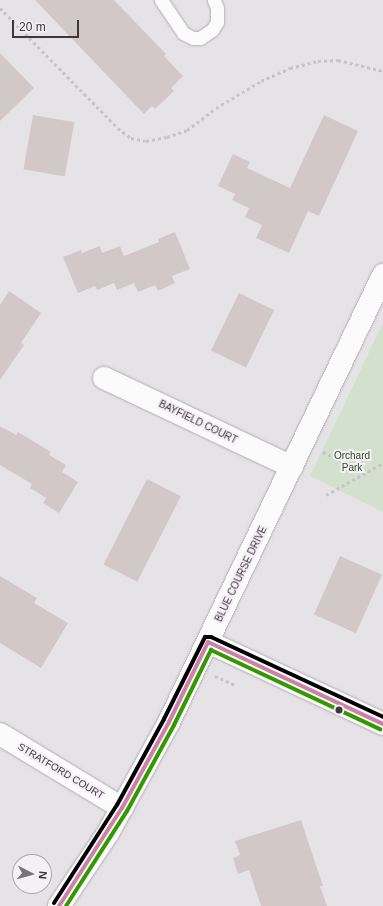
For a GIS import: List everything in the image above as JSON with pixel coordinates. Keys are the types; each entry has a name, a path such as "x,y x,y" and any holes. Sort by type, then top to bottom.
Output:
{"main road":[{"name":"BLUE COURSE DRIVE","path":"59,906 122,808 169,722 383,275"},
{"name":"BAYFIELD COURT","path":"104,378 292,467"},
{"path":"208,642 383,724"},
{"name":"STRATFORD COURT","path":"0,734 122,808"}],"lane":[{"path":"161,0 183,33 193,38 200,38 212,30 216,25 218,16 214,0"}],"path":[{"path":"0,8 118,128 131,138 146,141 167,137 187,130 216,108 248,89 290,68 318,61 338,60 383,71"},
{"path":"321,452 366,473"},
{"path":"326,495 383,463"}],"green space":[{"name":"Orchard Park","path":"383,323 383,512 310,476"}],"building":[{"path":"35,0 114,0 166,54 164,56 183,76 171,88 174,91 155,109 152,106 144,114"},
{"path":"0,53 34,88 0,121"},
{"path":"33,115 74,122 65,176 23,169"},
{"path":"324,115 358,131 319,216 308,211 289,253 256,238 262,225 245,217 249,208 232,200 235,194 218,186 233,154 250,162 247,168 290,188"},
{"path":"175,232 190,269 172,276 175,283 158,291 155,285 138,292 134,283 117,290 114,283 97,290 95,286 78,293 63,257 81,250 82,253 100,246 102,253 120,246 124,256 159,242 158,239"},
{"path":"9,291 41,313 21,343 24,345 0,380 0,305"},
{"path":"239,293 274,310 246,368 211,351"},
{"path":"0,426 16,435 18,432 51,452 49,455 66,465 62,472 78,482 59,513 43,503 46,498 30,488 32,484 0,465"},
{"path":"147,479 181,496 137,582 103,565"},
{"path":"340,556 382,575 356,633 314,614"},
{"path":"0,576 37,598 34,603 68,623 41,668 0,643"},
{"path":"301,820 323,886 320,886 327,906 261,906 249,870 238,874 233,858 240,855 235,841"}],"transit line":[{"path":"54,903 117,805 164,719 205,637 211,637 383,717"},
{"path":"59,906 122,808 169,722 208,642 383,724"},
{"path":"66,906 127,811 174,725 211,650 380,729"}]}
